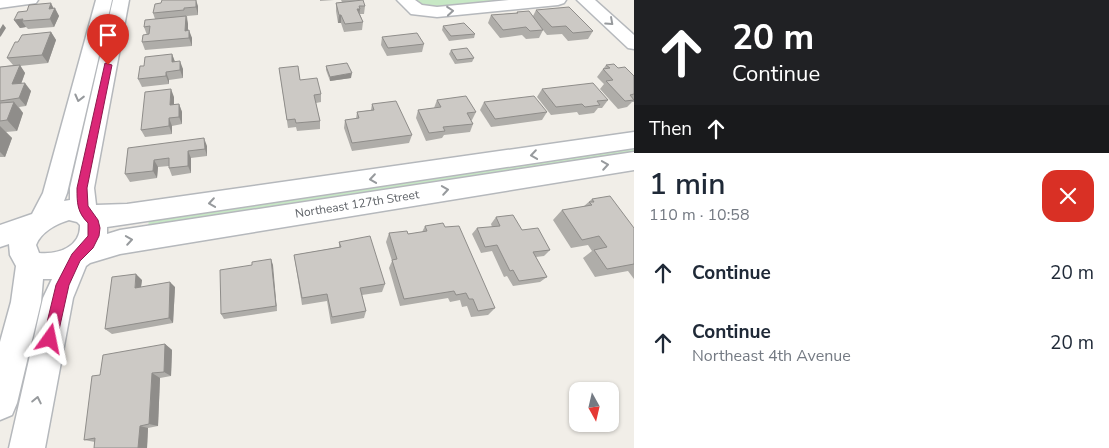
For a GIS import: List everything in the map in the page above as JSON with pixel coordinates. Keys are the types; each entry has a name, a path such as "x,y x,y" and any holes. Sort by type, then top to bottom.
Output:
{"street":[{"path":"0,2 30,0"},
{"path":"27,448 58,298 79,255 93,236 93,220 86,214 82,188 106,29 104,0"},
{"path":"0,404 26,302 18,260 22,253 23,243 55,193 106,29 121,0"},
{"path":"404,0 417,10 437,12 558,0"},
{"path":"585,0 634,44"},
{"name":"Northeast 127th Street","path":"38,222 60,211 77,210 102,217 127,215 634,140"},
{"name":"Northeast 127th Street","path":"18,260 46,268 67,263 79,255 120,242 634,161"},
{"path":"0,236 38,222"}],"green space":[{"path":"410,0 535,0 427,9"},
{"path":"634,145 634,155 148,229 149,218"}],"building":[{"path":"162,0 196,0 196,7 153,13 155,4 161,3"},
{"path":"363,0 365,6 359,6 360,9 357,9 363,22 345,24 341,15 339,15 336,3"},
{"path":"51,3 49,9 55,8 50,19 14,20 18,12 27,11 29,5"},
{"path":"569,7 593,31 573,33 566,26 552,27 536,10"},
{"path":"529,11 543,30 530,31 526,27 503,30 491,15 518,13"},
{"path":"186,16 185,31 189,30 189,38 142,42 143,35 149,34 150,26 144,27 145,20"},
{"path":"464,23 475,34 451,36 443,26"},
{"path":"51,32 42,55 7,58 15,42 18,42 22,35"},
{"path":"417,33 424,44 388,48 382,37"},
{"path":"467,48 474,58 457,60 451,50"},
{"path":"172,54 172,62 180,61 180,70 166,72 166,76 138,79 140,66 144,66 145,57"},
{"path":"347,63 352,73 330,77 326,66"},
{"path":"614,64 618,68 625,67 634,76 634,94 630,95 634,100 625,101 606,81 613,80 603,69 610,68 606,65"},
{"path":"20,65 12,84 25,83 19,98 0,101 0,67"},
{"path":"298,66 300,80 317,78 321,94 314,95 320,121 296,123 295,119 287,120 279,68"},
{"path":"593,83 608,100 597,101 600,105 585,107 582,104 556,107 542,89"},
{"path":"171,89 170,105 179,104 179,117 169,118 169,126 141,130 145,92"},
{"path":"466,96 476,112 467,113 473,124 443,127 445,131 429,133 418,110 441,107 437,100"},
{"path":"534,96 547,112 495,119 484,102"},
{"path":"396,101 412,135 352,143 345,120 359,118 357,112 374,110 372,104"},
{"path":"14,102 7,120 0,121 0,103"},
{"path":"204,138 205,149 188,151 188,166 169,168 169,158 154,160 153,171 125,174 128,148"},
{"path":"610,196 634,228 634,264 607,269 594,250 607,247 599,236 582,240 562,210 592,205 589,202 594,202 592,199"},
{"path":"513,215 522,230 538,228 550,250 533,252 547,277 519,281 513,270 510,271 497,245 485,247 477,228 500,226 496,217"},
{"path":"443,223 445,227 459,226 495,308 478,311 473,299 469,299 466,293 456,295 454,291 404,299 392,260 397,259 389,233 407,231 408,234 427,231 425,226"},
{"path":"370,236 385,284 360,288 366,311 332,317 327,294 302,298 294,255 341,247 339,242"},
{"path":"271,259 276,306 221,314 220,270 252,265 252,262"},
{"path":"136,274 135,288 170,282 169,318 105,329 112,277"},
{"path":"165,344 164,372 152,373 149,424 140,426 138,448 94,448 95,438 84,440 92,376 100,375 103,355"}],"route":[{"path":"50,339 58,298 63,285 76,257 82,253 93,236 93,220 84,212 82,188 108,65"}]}
